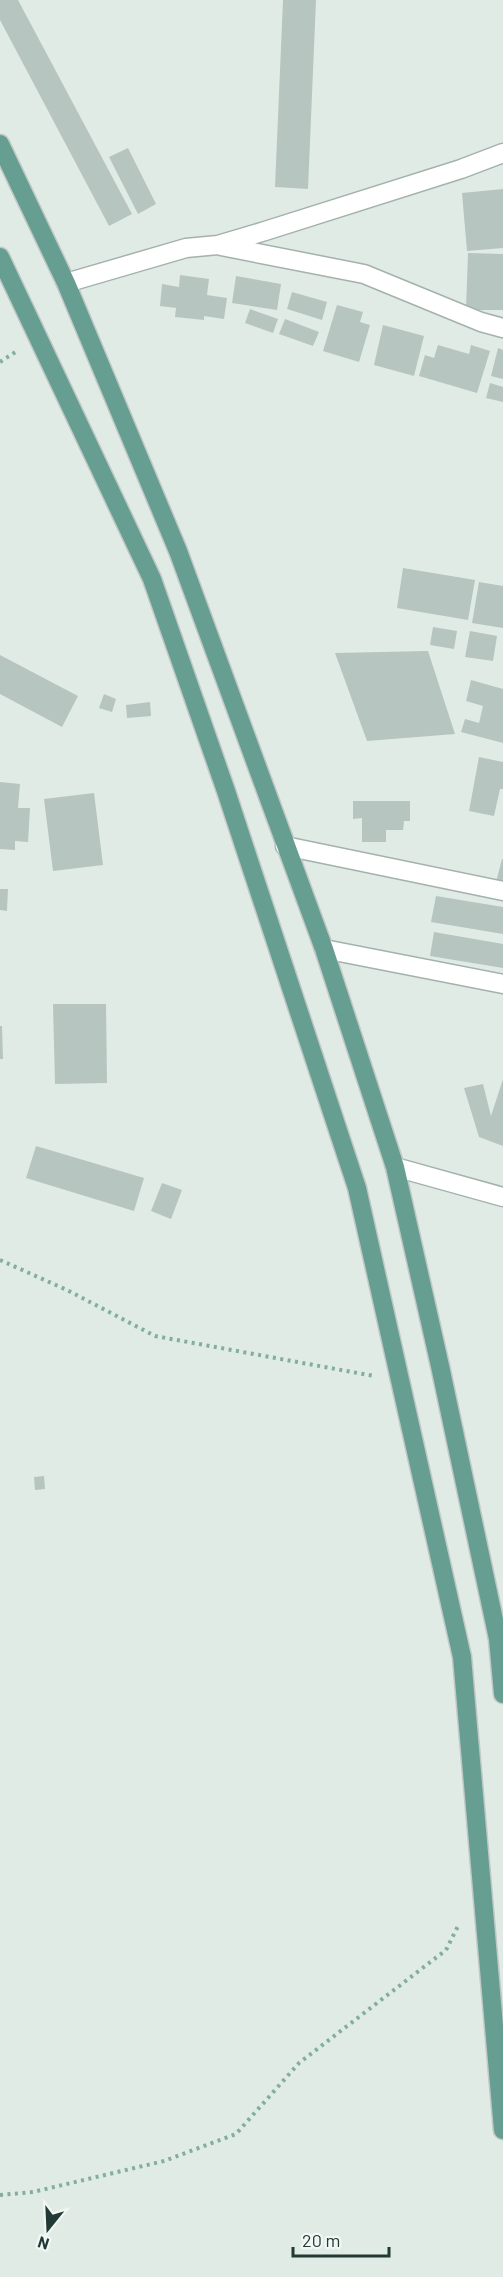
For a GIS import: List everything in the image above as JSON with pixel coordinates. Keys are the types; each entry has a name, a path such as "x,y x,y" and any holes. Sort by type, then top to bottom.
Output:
{"main road":[{"path":"0,144 66,283 178,551 256,758 285,846 324,949 394,1167 500,1639 503,1694"},
{"path":"0,257 152,579 226,791 357,1188 462,1657 503,2130"}],"street":[{"path":"66,283 186,248 218,245 461,169 503,153"},
{"path":"218,245 364,274 481,322 503,328"},
{"path":"285,846 503,891"},
{"path":"324,949 503,984"},
{"path":"394,1167 503,1197"}],"path":[{"path":"0,1260 67,1290 154,1336 401,1380"},
{"path":"0,2195 33,2192 164,2161 236,2134 300,2063 446,1950 461,1920"}],"building":[{"path":"0,0 18,0 132,214 109,226 0,20"},
{"path":"283,0 316,0 308,189 275,187"},
{"path":"128,148 156,204 138,214 109,157"},
{"path":"503,189 503,248 467,251 462,193"},
{"path":"468,253 503,254 503,310 466,310"},
{"path":"180,275 209,279 207,295 227,298 224,319 204,316 204,320 175,317 176,308 160,306 162,284 179,287"},
{"path":"236,276 281,284 277,310 232,303"},
{"path":"292,292 327,302 322,320 287,309"},
{"path":"337,305 363,312 360,322 370,325 359,362 323,351"},
{"path":"250,309 278,319 273,333 245,323"},
{"path":"285,319 319,332 313,346 279,334"},
{"path":"383,325 424,336 414,376 374,365"},
{"path":"438,345 469,354 471,345 490,351 477,393 419,376 425,355 434,358"},
{"path":"498,348 503,350 503,379 491,376"},
{"path":"490,383 503,387 503,402 486,398"},
{"path":"403,568 475,580 468,620 397,608"},
{"path":"479,582 503,586 503,628 472,623"},
{"path":"433,627 457,631 454,649 430,645"},
{"path":"470,631 497,636 493,661 465,657"},
{"path":"428,651 455,734 367,741 335,653"},
{"path":"0,655 78,696 62,727 0,694"},
{"path":"471,680 503,689 503,743 461,732 465,719 479,723 483,706 466,701"},
{"path":"104,694 116,699 112,712 99,708"},
{"path":"150,702 151,716 127,718 126,705"},
{"path":"479,757 503,762 503,789 500,789 494,816 469,811"},
{"path":"0,782 20,784 18,808 30,808 28,842 15,841 15,850 0,849"},
{"path":"94,793 103,865 53,871 44,799"},
{"path":"353,801 410,801 410,821 404,821 403,830 386,830 386,842 362,842 362,818 353,819"},
{"path":"503,859 503,884 496,882"},
{"path":"0,889 8,889 7,911 0,910"},
{"path":"436,896 503,907 503,934 431,922"},
{"path":"434,932 503,944 503,968 430,956"},
{"path":"53,1004 106,1004 107,1083 55,1084"},
{"path":"0,1026 2,1026 3,1059 0,1059"},
{"path":"503,1079 503,1146 479,1137 464,1088 483,1084 491,1116"},
{"path":"36,1146 144,1178 134,1211 26,1178"},
{"path":"162,1183 182,1190 171,1219 151,1211"},
{"path":"44,1476 45,1489 35,1490 34,1477"}]}
